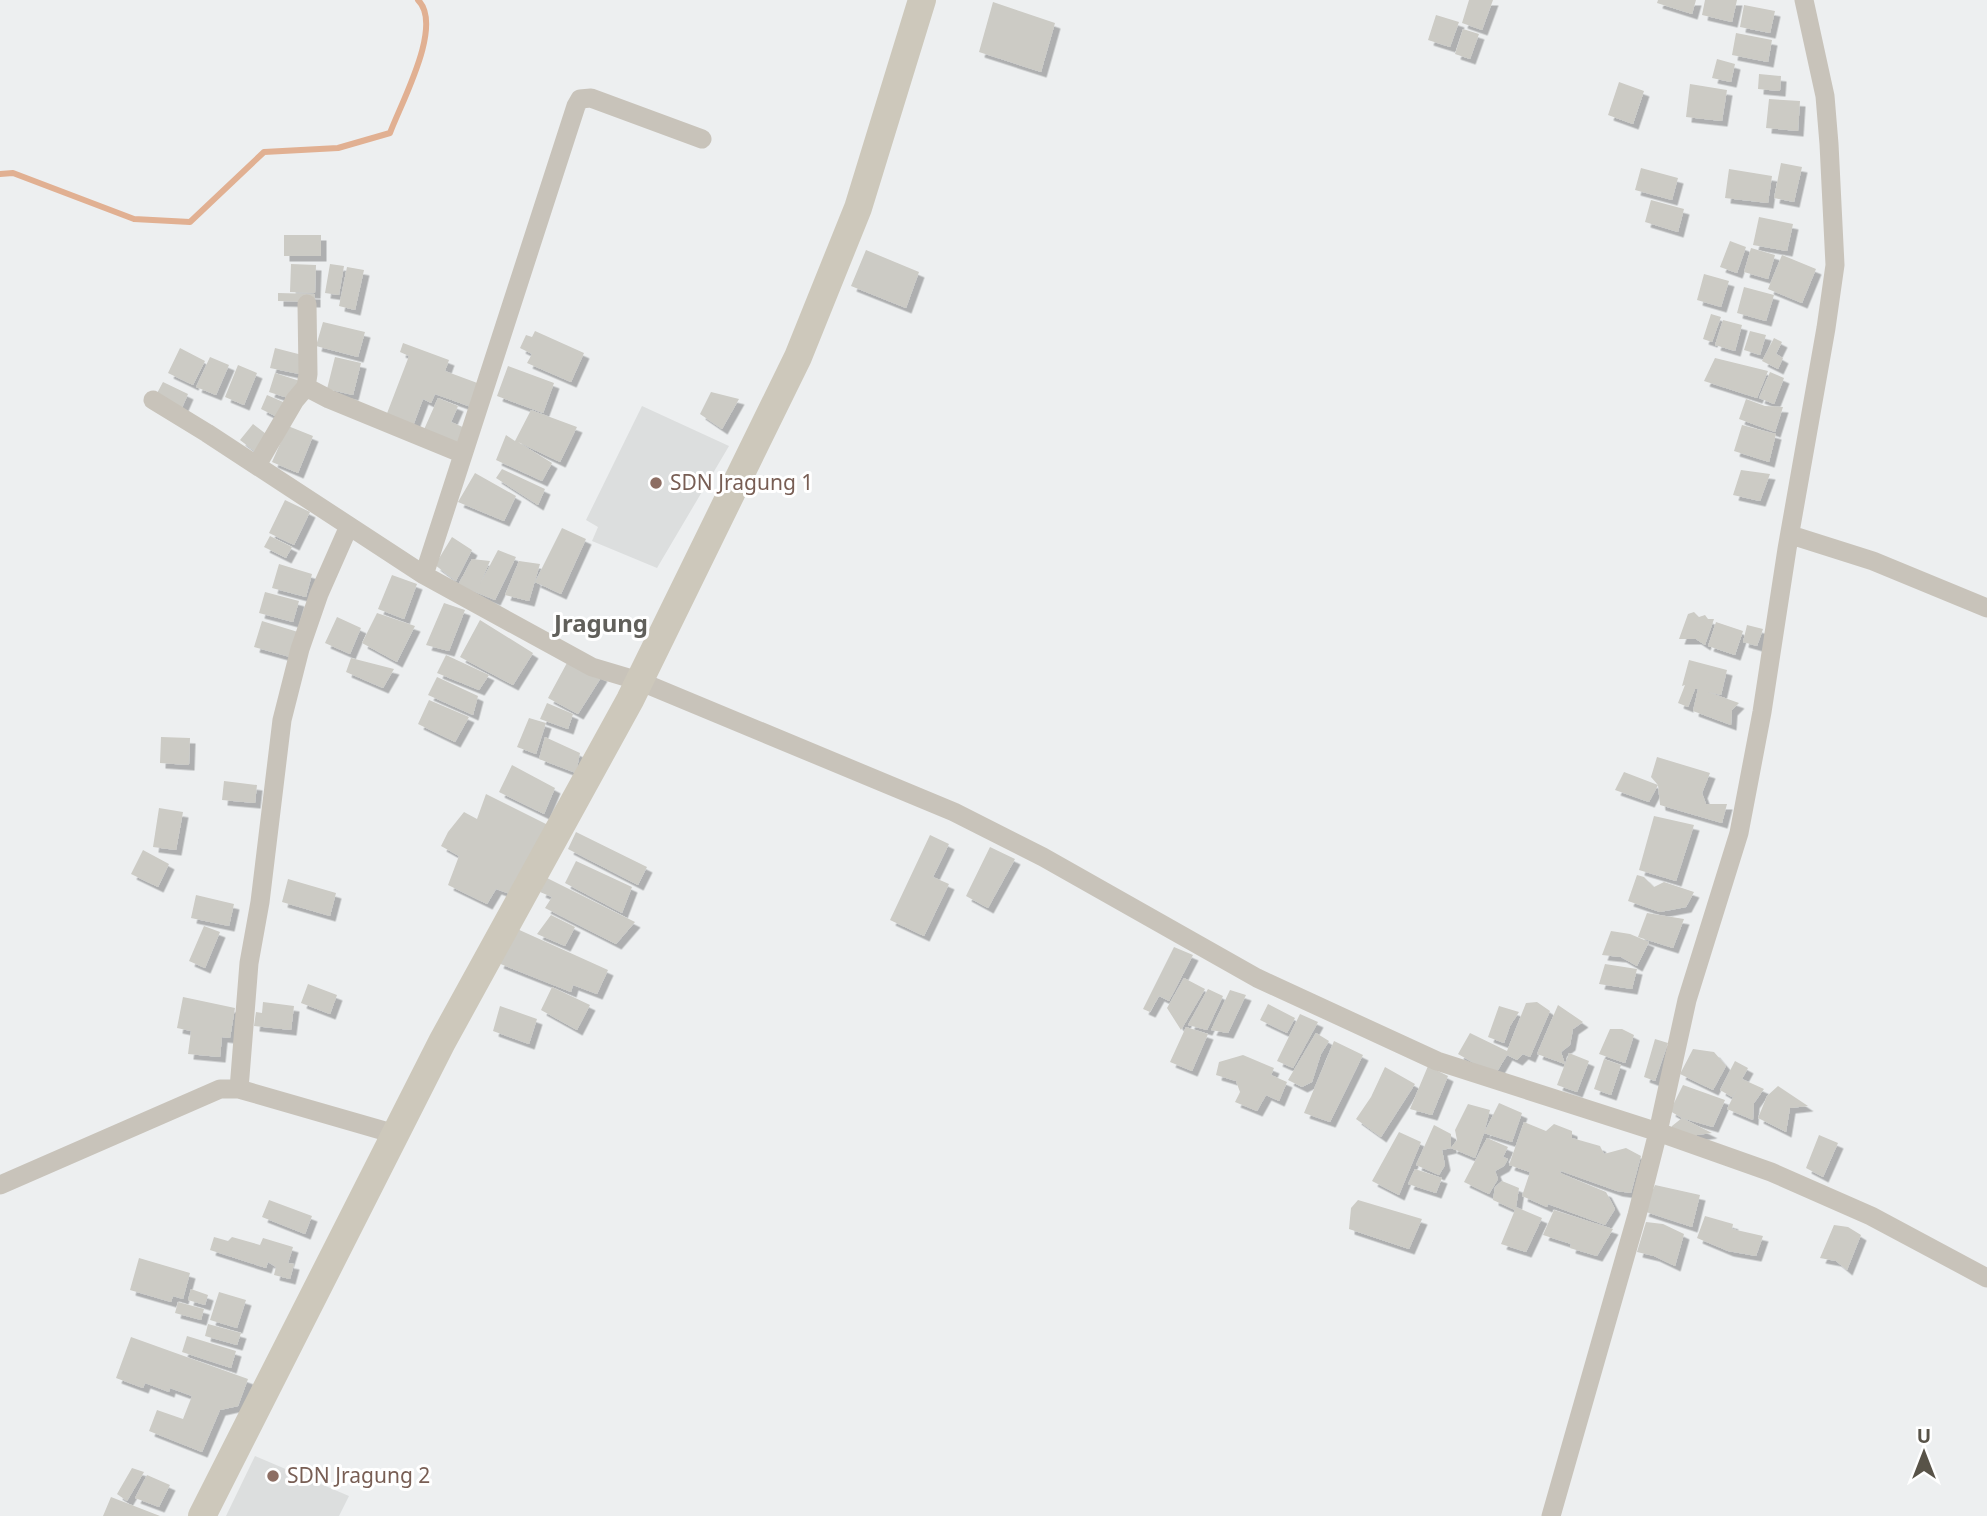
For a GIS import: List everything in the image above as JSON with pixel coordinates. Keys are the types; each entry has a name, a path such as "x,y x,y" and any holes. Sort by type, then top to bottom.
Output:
{"main road":[{"path":"202,1516 442,1042 639,681 813,322 858,208 922,0"}],"street":[{"path":"1551,1516 1658,1132 1687,1000 1739,833 1762,712 1835,265 1825,96 1804,0"},
{"path":"424,575 580,99 591,98 702,139"},
{"path":"257,465 295,400 306,387 307,304"},
{"path":"306,387 463,454"},
{"path":"153,400 424,575 592,667 639,681 965,817 1043,857 1257,978 1437,1060 1771,1172 1871,1216 1987,1278"},
{"path":"239,1089 249,963 260,902 282,720 307,627 349,526"},
{"path":"1791,535 1873,561 1987,608"},
{"path":"0,1185 220,1089 239,1089 395,1134"}],"shaded area":[{"name":"SDN Jragung 1","path":"642,406 729,446 657,568 592,541 598,527 586,520"},
{"name":"SDN Jragung 2","path":"255,1456 349,1496 339,1516 226,1516"}],"building":[{"path":"1469,0 1493,0 1482,30 1462,23"},
{"path":"1658,0 1696,0 1692,14 1657,3"},
{"path":"1705,0 1737,0 1732,22 1702,15"},
{"path":"993,2 1055,23 1041,72 979,52"},
{"path":"1744,5 1775,11 1770,33 1740,27"},
{"path":"1436,15 1459,22 1450,47 1428,40"},
{"path":"1463,29 1479,34 1470,59 1455,54"},
{"path":"1736,33 1772,40 1768,62 1732,55"},
{"path":"1717,59 1735,64 1731,82 1712,78"},
{"path":"1759,74 1781,76 1780,91 1758,89"},
{"path":"1619,82 1644,91 1633,124 1608,115"},
{"path":"1690,84 1727,90 1722,121 1686,117"},
{"path":"1769,99 1800,101 1798,131 1766,128"},
{"path":"1781,163 1802,167 1794,202 1774,198"},
{"path":"1641,168 1678,178 1672,200 1635,190"},
{"path":"1729,169 1772,176 1768,203 1725,198"},
{"path":"1651,200 1684,209 1678,232 1645,222"},
{"path":"1759,217 1793,224 1787,251 1753,245"},
{"path":"284,235 321,235 321,256 284,256"},
{"path":"1730,241 1746,247 1737,273 1720,267"},
{"path":"1751,248 1775,255 1768,279 1744,272"},
{"path":"866,250 919,272 906,308 851,286"},
{"path":"1782,255 1816,269 1802,303 1768,289"},
{"path":"291,264 316,265 315,293 290,292"},
{"path":"330,264 344,266 339,295 325,293"},
{"path":"347,267 364,270 355,310 339,306"},
{"path":"1704,274 1729,281 1721,307 1697,300"},
{"path":"1744,287 1774,295 1766,321 1737,313"},
{"path":"278,293 315,294 315,302 278,301"},
{"path":"1711,314 1721,317 1712,342 1703,339"},
{"path":"1723,320 1742,325 1735,351 1715,345"},
{"path":"323,322 365,332 358,357 316,346"},
{"path":"535,331 584,353 571,382 527,363 532,354 520,348 526,335 532,337"},
{"path":"1750,331 1766,335 1760,355 1744,350"},
{"path":"1774,338 1782,342 1776,354 1783,358 1778,369 1762,361"},
{"path":"403,343 449,360 445,371 480,384 471,407 435,394 431,403 423,399 413,426 386,416 409,356 400,352"},
{"path":"180,348 205,361 193,385 168,373"},
{"path":"275,348 306,356 304,375 270,368"},
{"path":"210,357 229,365 216,395 196,387"},
{"path":"335,357 361,363 353,395 327,389"},
{"path":"1715,358 1768,371 1757,398 1704,381"},
{"path":"238,365 257,373 244,405 225,397"},
{"path":"508,366 554,383 543,413 497,396"},
{"path":"1770,372 1784,378 1774,404 1759,398"},
{"path":"275,373 300,381 294,400 269,392"},
{"path":"163,382 188,394 181,410 155,397"},
{"path":"711,392 739,399 722,429 700,414"},
{"path":"267,395 290,405 281,419 261,409"},
{"path":"438,398 458,406 451,422 465,428 456,448 422,434"},
{"path":"1746,399 1765,406 1783,407 1775,432 1739,419"},
{"path":"531,410 577,427 560,462 518,442 552,463 542,481 496,460 506,435 515,441"},
{"path":"253,424 270,437 257,453 240,440"},
{"path":"1742,425 1776,434 1769,462 1734,451"},
{"path":"288,426 313,436 298,473 272,462"},
{"path":"502,469 545,489 538,505 496,478"},
{"path":"1741,470 1770,474 1760,501 1733,495"},
{"path":"475,473 516,496 504,521 458,502"},
{"path":"285,500 310,512 294,545 269,533"},
{"path":"562,528 586,539 561,594 535,582"},
{"path":"270,536 292,547 286,558 264,547"},
{"path":"452,537 472,550 456,581 435,565"},
{"path":"498,550 516,557 495,600 458,585 472,559 490,561 480,584"},
{"path":"519,561 540,564 529,601 505,595"},
{"path":"279,564 312,574 306,597 272,588"},
{"path":"392,575 417,584 404,619 378,609"},
{"path":"265,592 299,601 293,622 259,613"},
{"path":"444,603 465,610 449,651 426,645"},
{"path":"1694,612 1699,617 1705,615 1708,619 1714,619 1705,645 1696,639 1679,639 1688,614"},
{"path":"377,613 415,626 397,662 362,643"},
{"path":"337,617 361,628 350,654 325,643"},
{"path":"480,620 533,653 513,685 460,657"},
{"path":"262,621 298,632 290,657 254,647"},
{"path":"1716,622 1743,631 1735,655 1708,646"},
{"path":"1747,625 1763,629 1757,646 1743,642"},
{"path":"446,655 489,675 479,690 437,673"},
{"path":"351,658 394,669 383,688 346,672"},
{"path":"1689,660 1727,670 1721,695 1708,692 1739,703 1732,710 1731,725 1693,711 1698,689 1695,689 1688,707 1678,703 1685,685 1682,686"},
{"path":"568,661 602,676 578,714 548,698"},
{"path":"437,677 478,696 473,715 428,695"},
{"path":"429,700 469,717 455,742 418,724"},
{"path":"547,703 573,714 568,729 540,719"},
{"path":"529,718 546,723 536,754 517,747"},
{"path":"161,737 190,738 189,765 160,763"},
{"path":"545,737 580,753 576,773 539,759"},
{"path":"1657,757 1710,773 1702,793 1706,804 1727,804 1722,823 1660,805 1658,785 1651,777"},
{"path":"512,765 555,788 544,814 499,792"},
{"path":"1624,772 1658,785 1649,802 1615,790"},
{"path":"224,781 257,785 255,803 222,800"},
{"path":"486,794 548,825 513,895 496,889 487,904 448,885 459,856 441,846 464,812 477,819"},
{"path":"159,808 183,812 176,850 153,847"},
{"path":"1654,816 1694,825 1676,881 1639,870"},
{"path":"576,832 647,867 638,885 568,849"},
{"path":"930,835 949,844 933,877 949,884 924,936 890,920"},
{"path":"990,847 1015,859 988,908 966,896"},
{"path":"143,850 169,864 158,887 131,874"},
{"path":"576,861 632,887 622,913 565,883"},
{"path":"1637,875 1644,877 1654,887 1664,882 1694,892 1686,907 1660,912 1628,901"},
{"path":"547,878 635,922 616,944 545,908 552,897 540,892"},
{"path":"288,879 336,893 330,916 282,902"},
{"path":"196,895 234,904 229,926 191,918"},
{"path":"1647,913 1684,919 1673,948 1638,937"},
{"path":"551,915 575,927 565,946 537,934"},
{"path":"204,926 220,932 205,968 189,961"},
{"path":"515,928 608,970 597,994 573,985 571,992 498,963"},
{"path":"1611,931 1630,934 1649,942 1637,966 1621,957 1602,955"},
{"path":"1174,947 1193,955 1169,1001 1159,996 1150,1012 1143,1009"},
{"path":"1605,964 1637,969 1632,989 1599,984"},
{"path":"1184,978 1205,989 1181,1030 1167,1008"},
{"path":"308,984 337,995 330,1014 301,1003"},
{"path":"552,987 590,1005 577,1030 541,1010"},
{"path":"1208,989 1223,996 1207,1030 1188,1025"},
{"path":"1230,990 1246,995 1228,1033 1211,1030"},
{"path":"183,997 235,1008 230,1038 222,1037 220,1057 188,1054 191,1031 177,1028"},
{"path":"263,1002 294,1006 291,1030 254,1026 256,1012 262,1013"},
{"path":"1537,1002 1550,1011 1530,1057 1523,1054 1517,1060 1507,1055 1495,1075 1458,1054 1470,1033 1507,1051 1526,1003"},
{"path":"1268,1004 1295,1018 1287,1033 1260,1020"},
{"path":"1558,1005 1583,1022 1573,1029 1570,1045 1561,1052 1565,1064 1537,1054"},
{"path":"500,1006 537,1019 529,1044 493,1031"},
{"path":"1499,1006 1519,1012 1504,1043 1488,1037"},
{"path":"1300,1014 1318,1022 1293,1068 1277,1061"},
{"path":"1186,1027 1208,1034 1192,1071 1170,1062"},
{"path":"1610,1029 1622,1029 1634,1035 1625,1063 1599,1054"},
{"path":"1316,1033 1329,1041 1321,1054 1312,1082 1302,1087 1288,1080"},
{"path":"1655,1039 1668,1043 1655,1081 1644,1077"},
{"path":"1334,1041 1363,1055 1330,1122 1304,1113"},
{"path":"1693,1049 1714,1052 1726,1066 1713,1090 1680,1074"},
{"path":"1569,1053 1589,1061 1577,1092 1557,1085"},
{"path":"1243,1055 1274,1068 1271,1075 1287,1082 1279,1101 1266,1095 1257,1111 1235,1102 1240,1092 1236,1081 1216,1075 1219,1062"},
{"path":"1604,1059 1621,1065 1611,1095 1594,1089"},
{"path":"1735,1061 1748,1068 1742,1079 1764,1089 1754,1103 1753,1120 1727,1109 1738,1087 1732,1097 1720,1090"},
{"path":"1428,1066 1448,1076 1432,1115 1410,1109"},
{"path":"1385,1067 1415,1084 1381,1137 1356,1119 1371,1097"},
{"path":"1683,1085 1725,1100 1713,1127 1682,1118 1670,1111"},
{"path":"1778,1086 1808,1106 1790,1108 1786,1132 1758,1118 1767,1096"},
{"path":"1499,1103 1522,1113 1512,1142 1484,1133"},
{"path":"1468,1104 1490,1110 1475,1158 1451,1148 1457,1140 1455,1130"},
{"path":"1682,1118 1712,1133 1667,1139 1672,1126"},
{"path":"1524,1122 1546,1131 1554,1124 1572,1131 1572,1138 1600,1146 1604,1154 1626,1148 1641,1156 1631,1193 1617,1191 1561,1171 1560,1173 1606,1192 1615,1209 1605,1225 1548,1204 1547,1207 1522,1196 1530,1172 1509,1165"},
{"path":"1434,1125 1451,1134 1451,1148 1442,1150 1445,1165 1439,1175 1416,1165"},
{"path":"1399,1132 1421,1142 1399,1195 1372,1181"},
{"path":"1819,1135 1838,1143 1823,1177 1806,1168"},
{"path":"1487,1138 1508,1147 1503,1157 1508,1159 1504,1166 1495,1171 1498,1179 1489,1194 1464,1182"},
{"path":"1415,1169 1442,1178 1436,1193 1408,1184"},
{"path":"1502,1181 1519,1188 1516,1207 1542,1218 1526,1252 1501,1244 1515,1210 1493,1200 1495,1187"},
{"path":"1655,1185 1700,1195 1692,1227 1643,1211"},
{"path":"269,1200 312,1216 305,1234 262,1217"},
{"path":"1358,1200 1422,1219 1409,1249 1349,1229 1351,1208"},
{"path":"1554,1210 1613,1229 1597,1256 1570,1248 1571,1244 1543,1235"},
{"path":"1705,1216 1733,1224 1732,1229 1763,1236 1756,1256 1728,1251 1697,1238"},
{"path":"1646,1222 1663,1224 1684,1234 1675,1266 1654,1256 1637,1252"},
{"path":"1834,1225 1848,1227 1861,1235 1847,1270 1836,1261 1820,1258"},
{"path":"214,1237 228,1241 232,1237 260,1245 263,1238 293,1247 288,1263 294,1264 290,1279 274,1275 276,1267 268,1262 266,1268 210,1250"},
{"path":"139,1258 190,1273 183,1299 173,1296 171,1302 130,1290"},
{"path":"191,1289 208,1295 205,1305 188,1300"},
{"path":"219,1292 246,1300 237,1328 210,1320"},
{"path":"178,1302 204,1309 201,1320 175,1313"},
{"path":"208,1324 241,1333 237,1345 205,1336"},
{"path":"187,1336 236,1351 231,1368 182,1352"},
{"path":"131,1337 248,1379 238,1406 220,1410 202,1452 149,1431 157,1410 183,1419 192,1396 170,1388 169,1392 145,1383 143,1388 116,1378"},
{"path":"132,1468 144,1472 127,1501 117,1494"},
{"path":"147,1475 170,1485 159,1507 135,1498"},
{"path":"111,1497 160,1516 103,1516"}],"waterway":[{"path":"0,174 13,173 134,219 190,222 264,152 338,148 390,133 411,84 423,45 425,12 418,0"}],"place":[{"name":"SDN Jragung 1","path":"656,483"},
{"name":"SDN Jragung 2","path":"273,1476"}],"district":[{"name":"Jragung","path":"601,624"}]}
